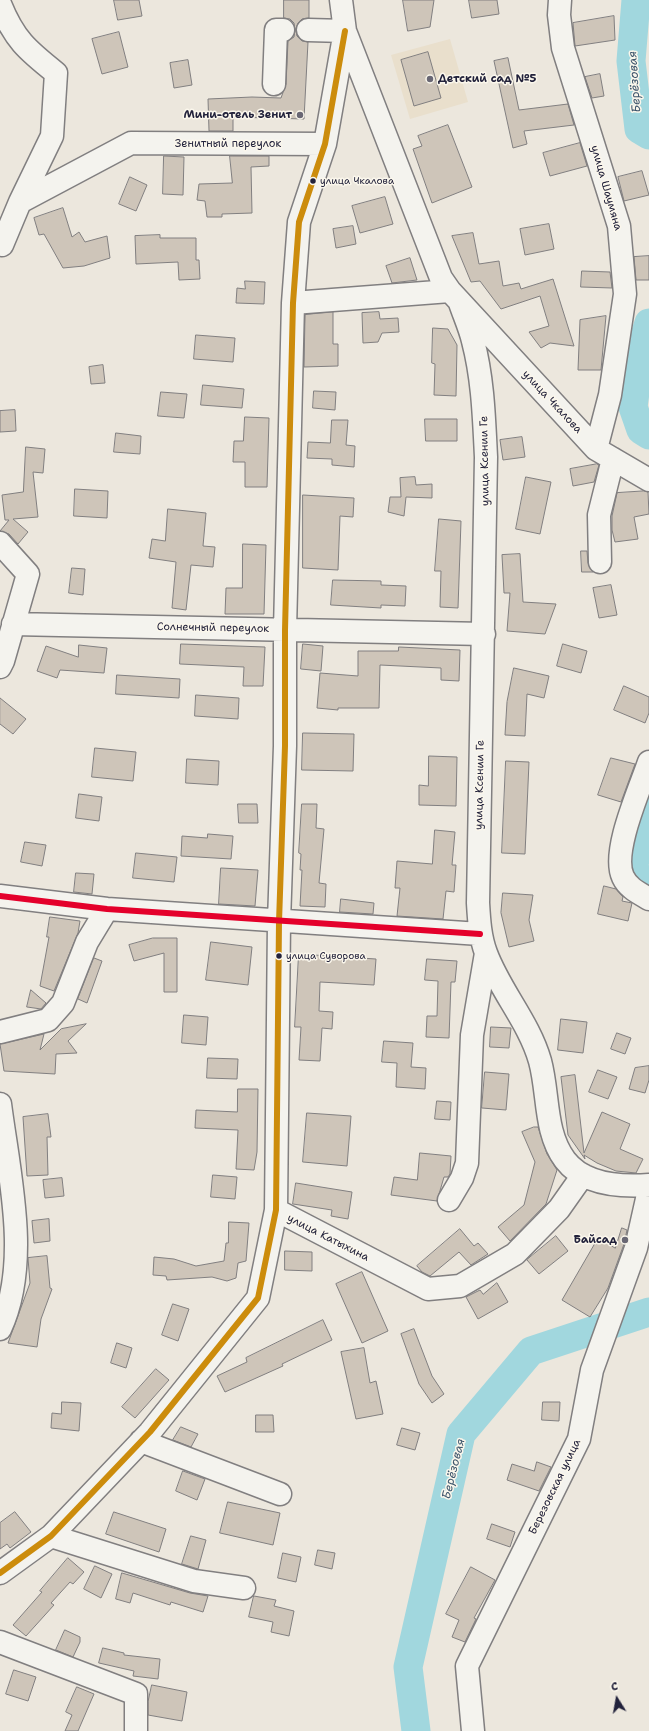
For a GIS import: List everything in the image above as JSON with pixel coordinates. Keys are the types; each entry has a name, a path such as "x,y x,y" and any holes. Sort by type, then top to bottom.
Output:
{"street":[{"name":"улица Чкалова","path":"341,0 345,31 441,278 455,297 604,454 649,480"},
{"name":"улица Шаумяна","path":"560,0 559,15 563,48 618,226 624,287 604,454 600,515 600,562"},
{"path":"0,4 8,24 26,49 56,73 52,136 20,202 2,245"},
{"path":"274,84 276,30 283,30"},
{"path":"276,1210 278,922 285,746 285,630 293,303 299,222 325,144 345,31 308,30"},
{"name":"Зенитный переулок","path":"20,202 131,143 325,144"},
{"path":"293,303 455,297"},
{"name":"улица Ксении Ге","path":"455,297 473,340 483,404 486,457 478,902 483,944 499,982 531,1037 540,1062 550,1123 556,1144 566,1161 583,1175 606,1184 628,1187 649,1185"},
{"path":"0,543 28,574 0,667"},
{"name":"Солнечный переулок","path":"13,624 484,634"},
{"path":"649,762 620,846 619,864 623,878 634,890 649,899"},
{"path":"0,896 107,909 278,922 483,944 472,1035 467,1163 462,1178 449,1200"},
{"path":"0,1032 48,1020 63,1003 88,942 107,909"},
{"path":"0,1104 16,1225 16,1271 0,1329"},
{"name":"улица Катыхина","path":"0,1574 51,1536 141,1441 258,1298 276,1210 428,1289 460,1286 515,1254 559,1209 583,1175"},
{"name":"Березовская улица","path":"474,1731 467,1666 579,1439 592,1370 636,1248 649,1190"},
{"path":"141,1441 280,1494"},
{"path":"51,1536 194,1581 244,1588"},
{"path":"0,1642 136,1694 136,1731"}],"shaded area":[{"name":"Детский сад №5","path":"450,39 468,102 410,119 391,55"}],"building":[{"path":"114,0 139,0 142,16 118,20"},
{"path":"284,0 309,0 309,18 302,19 298,23 296,29 297,36 302,41 308,42 304,119 233,117 233,131 209,131 208,99 252,97 281,98 286,84 288,41 294,37 295,30 294,23 290,19 284,18"},
{"path":"403,0 434,0 430,27 408,31"},
{"path":"469,0 497,0 499,14 472,18"},
{"path":"614,16 615,40 575,46 573,23"},
{"path":"119,32 128,67 102,74 92,39"},
{"path":"428,52 441,98 414,106 401,60"},
{"path":"508,58 519,110 568,104 574,125 524,131 527,144 513,148 494,61"},
{"path":"188,60 192,85 174,88 170,63"},
{"path":"600,74 604,96 592,98 585,77"},
{"path":"448,125 472,187 432,203 413,149 422,146 418,136"},
{"path":"580,143 587,166 550,176 543,153"},
{"path":"164,156 184,157 183,195 163,194"},
{"path":"230,156 269,156 269,166 251,167 252,213 222,214 222,217 207,217 205,201 197,200 199,184 232,183"},
{"path":"642,171 649,195 624,201 618,177"},
{"path":"130,177 147,185 136,211 119,204"},
{"path":"385,197 393,224 360,233 352,206"},
{"path":"63,208 72,237 79,232 85,242 107,236 110,258 84,266 63,268 44,234 39,235 34,218"},
{"path":"549,224 554,249 525,255 520,229"},
{"path":"353,226 356,244 336,248 333,229"},
{"path":"473,233 479,264 499,261 503,286 519,283 521,289 553,279 574,346 550,343 541,348 529,332 549,326 540,296 501,309 480,281 471,282 452,236"},
{"path":"160,235 160,238 196,238 196,260 199,260 200,279 179,280 178,262 136,264 135,236"},
{"path":"649,256 649,280 636,280 634,257"},
{"path":"410,258 417,280 392,283 386,266"},
{"path":"582,271 610,272 612,288 581,287"},
{"path":"245,281 265,282 264,304 236,303 237,288 245,289"},
{"path":"333,312 333,344 338,344 338,366 304,367 305,315"},
{"path":"379,312 380,319 398,318 399,332 382,333 378,342 363,343 362,313"},
{"path":"606,316 601,370 578,370 580,320"},
{"path":"433,328 448,329 457,345 456,396 434,395 435,364 432,363"},
{"path":"196,335 235,338 233,362 194,359"},
{"path":"103,365 105,383 91,384 89,367"},
{"path":"203,385 244,389 242,408 201,405"},
{"path":"314,391 336,392 335,410 313,408"},
{"path":"161,392 187,394 184,418 158,416"},
{"path":"15,410 16,431 0,432 0,411"},
{"path":"245,417 269,418 267,487 245,487 245,462 233,462 234,441 243,441"},
{"path":"425,419 457,419 457,441 426,441"},
{"path":"332,420 348,420 346,445 355,446 354,467 332,465 332,459 307,458 308,442 330,443"},
{"path":"116,433 141,436 140,454 114,452"},
{"path":"522,437 525,457 503,460 500,440"},
{"path":"26,447 45,449 43,473 33,472 38,517 13,519 28,532 18,544 9,534 0,531 9,520 5,520 2,495 23,492"},
{"path":"597,464 599,465 594,482 573,486 570,469"},
{"path":"415,477 416,485 432,484 432,498 406,497 404,516 388,512 390,497 401,497 400,478"},
{"path":"526,477 551,482 540,534 516,529"},
{"path":"75,489 108,491 107,518 74,516"},
{"path":"648,492 649,514 634,517 638,539 615,542 612,530 612,516 617,493"},
{"path":"303,495 354,498 353,517 340,516 338,570 303,568"},
{"path":"168,509 206,513 203,546 215,547 213,567 191,565 186,610 172,608 176,562 149,558 152,539 165,541"},
{"path":"439,519 461,521 458,608 440,607 441,571 435,571"},
{"path":"243,544 266,545 264,614 225,614 226,588 242,588"},
{"path":"581,551 587,551 588,563 593,572 582,572"},
{"path":"520,554 523,602 556,604 545,634 507,631 510,593 504,593 502,555"},
{"path":"72,568 85,569 83,595 69,593"},
{"path":"333,580 381,581 381,585 406,586 405,606 381,605 381,608 331,605"},
{"path":"611,585 617,615 599,618 593,588"},
{"path":"181,644 265,647 263,686 243,686 244,667 180,664"},
{"path":"303,644 323,646 321,671 301,669"},
{"path":"563,644 587,651 581,673 557,666"},
{"path":"79,645 107,648 104,673 60,670 57,678 37,671 46,646 78,657"},
{"path":"399,647 460,650 459,681 441,680 441,668 380,665 379,708 338,708 338,710 317,708 320,673 358,676 358,651 398,651"},
{"path":"514,668 549,676 544,698 527,694 525,736 505,735 507,702"},
{"path":"117,675 180,679 179,698 116,694"},
{"path":"624,686 649,697 649,713 645,723 614,710"},
{"path":"196,695 239,698 238,719 195,716"},
{"path":"0,698 26,719 13,734 0,724"},
{"path":"303,733 354,734 353,771 302,770"},
{"path":"95,748 136,752 133,781 92,777"},
{"path":"429,756 457,757 456,806 419,805 419,785 428,786"},
{"path":"611,758 635,764 621,802 598,795"},
{"path":"187,759 219,761 218,785 186,783"},
{"path":"506,761 529,762 525,854 502,853"},
{"path":"79,794 102,797 99,821 76,818"},
{"path":"238,804 257,804 258,823 239,823"},
{"path":"302,804 317,804 316,828 324,829 319,883 326,884 325,907 300,906 302,870 300,870 301,854 299,853"},
{"path":"435,830 455,832 452,865 456,865 454,892 446,891 443,919 397,916 400,888 395,888 397,861 432,864"},
{"path":"208,834 233,836 231,859 181,856 182,836 207,838"},
{"path":"25,842 46,845 42,866 21,862"},
{"path":"136,853 177,857 174,882 133,878"},
{"path":"221,868 258,870 255,906 219,904"},
{"path":"76,873 94,874 92,894 74,892"},
{"path":"604,886 616,889 623,897 622,901 632,903 628,921 598,914"},
{"path":"503,893 533,895 529,920 534,941 509,947 501,913"},
{"path":"341,899 374,903 373,914 340,912"},
{"path":"50,917 80,921 78,933 54,991 40,986 49,937 47,937"},
{"path":"153,938 177,938 177,992 164,992 164,953 134,961 129,945"},
{"path":"211,942 252,947 248,985 206,980"},
{"path":"299,954 376,959 374,985 320,982 319,1011 333,1012 332,1029 322,1028 320,1061 299,1060 301,1027 295,1027"},
{"path":"94,958 102,961 87,1003 78,999"},
{"path":"427,959 457,961 455,982 451,982 449,1038 426,1037 427,1016 437,1016 438,981 425,980"},
{"path":"31,990 46,1003 41,1009 27,1007"},
{"path":"184,1015 208,1017 206,1045 182,1043"},
{"path":"561,1019 587,1022 583,1053 558,1050"},
{"path":"86,1024 68,1041 77,1053 56,1054 55,1074 4,1071 0,1044 44,1034 40,1050 61,1029"},
{"path":"491,1027 511,1028 509,1048 490,1047"},
{"path":"617,1033 631,1038 625,1054 611,1049"},
{"path":"384,1041 413,1043 411,1067 426,1068 425,1089 396,1087 397,1063 382,1062"},
{"path":"208,1058 238,1059 237,1079 207,1078"},
{"path":"649,1066 649,1080 645,1093 629,1089 635,1068"},
{"path":"598,1070 617,1077 608,1099 589,1092"},
{"path":"485,1072 509,1074 506,1110 482,1108"},
{"path":"575,1075 584,1153 602,1112 630,1124 620,1149 643,1159 636,1173 616,1171 597,1163 584,1155 585,1159 568,1135 561,1077"},
{"path":"238,1089 258,1089 257,1152 254,1170 236,1169 238,1130 195,1128 196,1110 237,1112"},
{"path":"437,1101 451,1102 450,1120 435,1119"},
{"path":"307,1113 351,1116 347,1166 303,1162"},
{"path":"48,1114 51,1137 47,1137 48,1175 27,1176 23,1117"},
{"path":"538,1127 547,1154 557,1170 546,1204 510,1241 498,1227 524,1205 535,1162 522,1132"},
{"path":"420,1153 451,1156 450,1174 448,1177 444,1177 437,1201 391,1195 394,1177 417,1180"},
{"path":"213,1175 237,1177 235,1199 211,1197"},
{"path":"62,1178 64,1196 45,1198 43,1180"},
{"path":"296,1183 352,1192 348,1219 331,1216 332,1210 293,1204"},
{"path":"49,1219 50,1241 34,1243 32,1221"},
{"path":"229,1222 249,1223 246,1261 238,1263 236,1278 227,1281 212,1277 167,1280 166,1276 153,1275 154,1257 174,1259 196,1266 224,1261 226,1243 228,1243"},
{"path":"622,1228 627,1230 624,1244 608,1288 590,1317 562,1300 598,1238 615,1248"},
{"path":"460,1229 474,1246 478,1243 488,1254 471,1265 459,1252 430,1276 422,1272 417,1266"},
{"path":"556,1236 568,1251 539,1274 527,1260"},
{"path":"285,1251 312,1252 312,1271 285,1270"},
{"path":"47,1256 50,1288 52,1289 41,1319 37,1347 8,1343 30,1283 28,1258"},
{"path":"362,1272 388,1331 362,1343 336,1284"},
{"path":"497,1283 508,1302 478,1319 466,1297 480,1290 483,1294"},
{"path":"173,1304 189,1309 178,1341 162,1335"},
{"path":"323,1320 332,1340 282,1364 283,1366 225,1392 217,1376 247,1362 246,1358"},
{"path":"414,1329 432,1376 444,1394 432,1403 419,1384 401,1334"},
{"path":"117,1343 132,1348 126,1368 111,1363"},
{"path":"364,1348 370,1383 376,1381 383,1414 356,1419 341,1352"},
{"path":"156,1369 169,1380 135,1418 122,1407"},
{"path":"62,1402 81,1403 79,1431 51,1428 52,1413 61,1414"},
{"path":"543,1402 560,1402 559,1421 542,1420"},
{"path":"256,1415 273,1415 274,1432 256,1432"},
{"path":"181,1427 198,1434 191,1447 173,1440"},
{"path":"402,1428 420,1433 415,1450 397,1445"},
{"path":"537,1462 551,1467 539,1491 507,1480 512,1464 534,1471"},
{"path":"183,1471 205,1479 197,1500 176,1491"},
{"path":"228,1502 280,1513 273,1545 220,1533"},
{"path":"15,1512 31,1532 10,1548 7,1544 0,1549 0,1523"},
{"path":"114,1512 166,1529 159,1552 106,1534"},
{"path":"492,1524 515,1532 510,1547 487,1539"},
{"path":"191,1536 206,1540 198,1569 182,1564"},
{"path":"318,1550 335,1553 332,1569 315,1565"},
{"path":"283,1553 301,1557 296,1582 278,1578"},
{"path":"68,1558 84,1572 73,1584 70,1582 51,1603 54,1605 26,1636 13,1625 42,1592 40,1591"},
{"path":"95,1566 112,1574 101,1598 84,1589"},
{"path":"471,1567 495,1580 474,1618 476,1619 465,1642 452,1637 459,1620 446,1614"},
{"path":"122,1573 190,1593 208,1596 203,1612 171,1602 170,1605 133,1593 130,1603 116,1599"},
{"path":"254,1596 276,1600 274,1606 294,1611 289,1636 271,1632 273,1622 249,1617"},
{"path":"65,1630 80,1637 80,1642 73,1657 56,1650"},
{"path":"103,1648 124,1653 124,1655 160,1659 158,1679 133,1676 134,1671 99,1663"},
{"path":"14,1670 36,1677 28,1701 6,1694"},
{"path":"152,1685 187,1692 182,1721 148,1715 148,1702"},
{"path":"77,1687 94,1694 78,1731 65,1731 72,1715 66,1712"}],"waterway":[{"name":"Берёзовая","path":"636,0 631,61 639,129 649,135"},
{"name":"Берёзовая","path":"649,323 641,348 633,407 641,430 649,435"},
{"name":"Берёзовая","path":"649,782 644,795 633,873 649,882"},
{"name":"Берёзовая","path":"416,1731 408,1667 461,1434 531,1351 649,1312"}],"transit line":[{"path":"0,1573 51,1536 150,1432 258,1298 276,1210 279,922 285,746 285,630 293,303 299,222 325,144 345,31"},
{"path":"0,896 107,909 480,934"}],"place":[{"name":"Детский сад №5","path":"430,79"},
{"name":"Мини-отель Зенит","path":"300,115"},
{"name":"улица Чкалова","path":"313,181"},
{"name":"улица Суворова","path":"279,956"},
{"name":"Байсад","path":"625,1240"}]}
